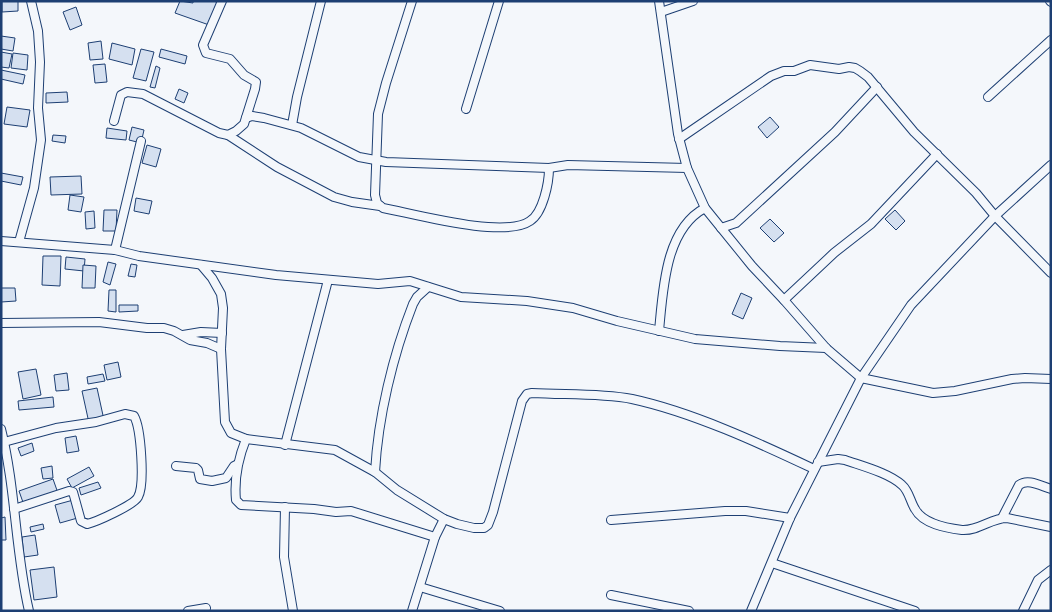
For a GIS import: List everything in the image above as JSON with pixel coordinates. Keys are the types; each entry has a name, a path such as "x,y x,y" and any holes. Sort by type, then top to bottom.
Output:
{"street":[{"path":"19,242 34,188 41,140 38,108 40,62 38,31 31,1"},
{"path":"114,121 121,96 127,92 133,92 153,98 219,134 228,134 236,131 244,124 257,84 256,82 244,75 230,59 208,55 203,49 222,1"},
{"path":"292,125 297,97 321,1"},
{"path":"380,206 375,195 378,114 412,1"},
{"path":"466,109 499,1"},
{"path":"659,1 679,139 687,168 705,208 762,277 826,348 861,378 928,392 939,393 1012,379 1051,379"},
{"path":"661,12 693,1"},
{"path":"988,97 1051,40"},
{"path":"679,139 771,76 810,65 839,69 855,68 868,77 914,132 976,193 995,216 1051,274"},
{"path":"721,228 736,223 835,132 877,87"},
{"path":"246,118 252,116 264,118 302,128 359,157 376,160 404,163 549,168 568,165 687,168"},
{"path":"228,134 277,167 334,197 481,227 505,228 522,225 532,220 541,206 546,191 549,168"},
{"path":"115,250 141,141"},
{"path":"784,300 834,253 871,224 937,154"},
{"path":"751,611 790,518 861,378 911,306 995,216 1051,165"},
{"path":"659,331 666,270 673,249 687,221 694,214 705,208"},
{"path":"731,240 736,223"},
{"path":"1,241 115,250 201,265 276,275 378,284 410,282 461,297 527,301 573,308 617,321 711,341 826,348"},
{"path":"201,265 212,278 221,294 223,308 221,349 225,422 231,433 246,440 335,450 375,472 397,490 444,519 474,528 484,528 488,525 507,464 522,401 527,394 532,393 630,399 711,424 816,465 838,459 845,460 896,480 905,488 915,510 922,518 934,524 971,530 1002,518 1016,519 1051,527"},
{"path":"286,445 328,280"},
{"path":"375,472 376,448 393,364 413,304 417,297 428,287"},
{"path":"1,323 99,322 147,328 164,328 183,335 190,340 221,349"},
{"path":"183,335 201,332 222,333"},
{"path":"4,445 56,428 96,422 125,414 134,416 138,427 141,482 138,498 132,504 97,522 87,524 81,520 73,492 69,491 14,509"},
{"path":"1,429 28,611"},
{"path":"246,440 238,464 235,494 238,504 246,507 285,507 336,512 351,511 435,537"},
{"path":"176,466 196,468 200,479 212,481 226,478 234,466 238,464"},
{"path":"1002,518 1019,485 1023,482 1028,481 1051,489"},
{"path":"285,507 284,558 293,611"},
{"path":"611,520 726,510 790,518"},
{"path":"412,611 435,537 444,519"},
{"path":"772,563 915,611"},
{"path":"1023,611 1038,580 1051,570"},
{"path":"420,587 500,611"},
{"path":"611,595 688,611"},
{"path":"188,611 206,608"}],"building":[{"path":"2,1 18,1 18,11 2,12"},
{"path":"180,1 193,3 193,1 213,1 220,3 212,26 175,13"},
{"path":"76,7 82,25 70,30 63,12"},
{"path":"1,36 15,38 13,51 1,49"},
{"path":"101,41 103,59 90,60 88,43"},
{"path":"112,43 135,49 132,65 109,59"},
{"path":"141,49 154,52 146,81 133,78"},
{"path":"161,49 187,56 185,64 159,57"},
{"path":"1,52 12,54 9,68 1,67"},
{"path":"13,53 28,55 27,70 11,68"},
{"path":"105,64 107,82 95,83 93,65"},
{"path":"156,66 160,68 155,88 150,87"},
{"path":"1,70 25,75 23,84 1,79"},
{"path":"179,89 188,93 184,103 175,99"},
{"path":"67,92 68,102 46,103 46,93"},
{"path":"7,107 30,110 27,127 4,124"},
{"path":"770,117 779,127 767,138 758,127"},
{"path":"132,127 144,130 141,143 129,140"},
{"path":"107,128 127,131 126,140 106,138"},
{"path":"53,135 66,136 65,143 52,141"},
{"path":"147,145 161,149 156,167 142,163"},
{"path":"1,173 23,177 21,185 1,181"},
{"path":"81,176 82,194 51,195 50,177"},
{"path":"70,195 84,197 81,212 68,210"},
{"path":"136,198 152,201 149,214 134,211"},
{"path":"104,210 117,210 116,231 103,231"},
{"path":"895,210 905,221 896,230 885,219"},
{"path":"94,211 95,228 86,229 85,212"},
{"path":"770,219 784,233 774,242 760,228"},
{"path":"43,256 61,256 60,286 42,285"},
{"path":"66,257 85,259 84,271 65,269"},
{"path":"108,262 116,264 110,285 103,282"},
{"path":"131,264 137,265 135,277 128,276"},
{"path":"83,265 96,266 95,288 82,288"},
{"path":"1,288 15,288 16,301 1,302"},
{"path":"109,290 116,290 116,312 108,311"},
{"path":"741,293 752,298 743,319 732,314"},
{"path":"119,305 138,305 138,311 119,312"},
{"path":"118,362 121,377 107,380 104,365"},
{"path":"36,369 41,395 23,399 18,372"},
{"path":"67,373 69,390 56,391 54,375"},
{"path":"103,374 105,381 88,384 87,377"},
{"path":"97,388 104,420 89,423 82,391"},
{"path":"53,397 54,407 19,410 18,401"},
{"path":"76,436 79,451 67,453 65,438"},
{"path":"32,443 34,451 21,456 18,448"},
{"path":"52,466 53,478 43,479 41,468"},
{"path":"89,467 94,476 72,488 67,479"},
{"path":"53,479 59,496 25,508 19,491"},
{"path":"98,482 101,488 81,495 79,488"},
{"path":"77,499 81,517 60,523 55,505"},
{"path":"5,517 6,540 1,540 1,518"},
{"path":"43,524 44,529 31,532 30,527"},
{"path":"35,535 38,555 24,557 22,537"},
{"path":"54,567 57,597 34,600 30,570"}]}
